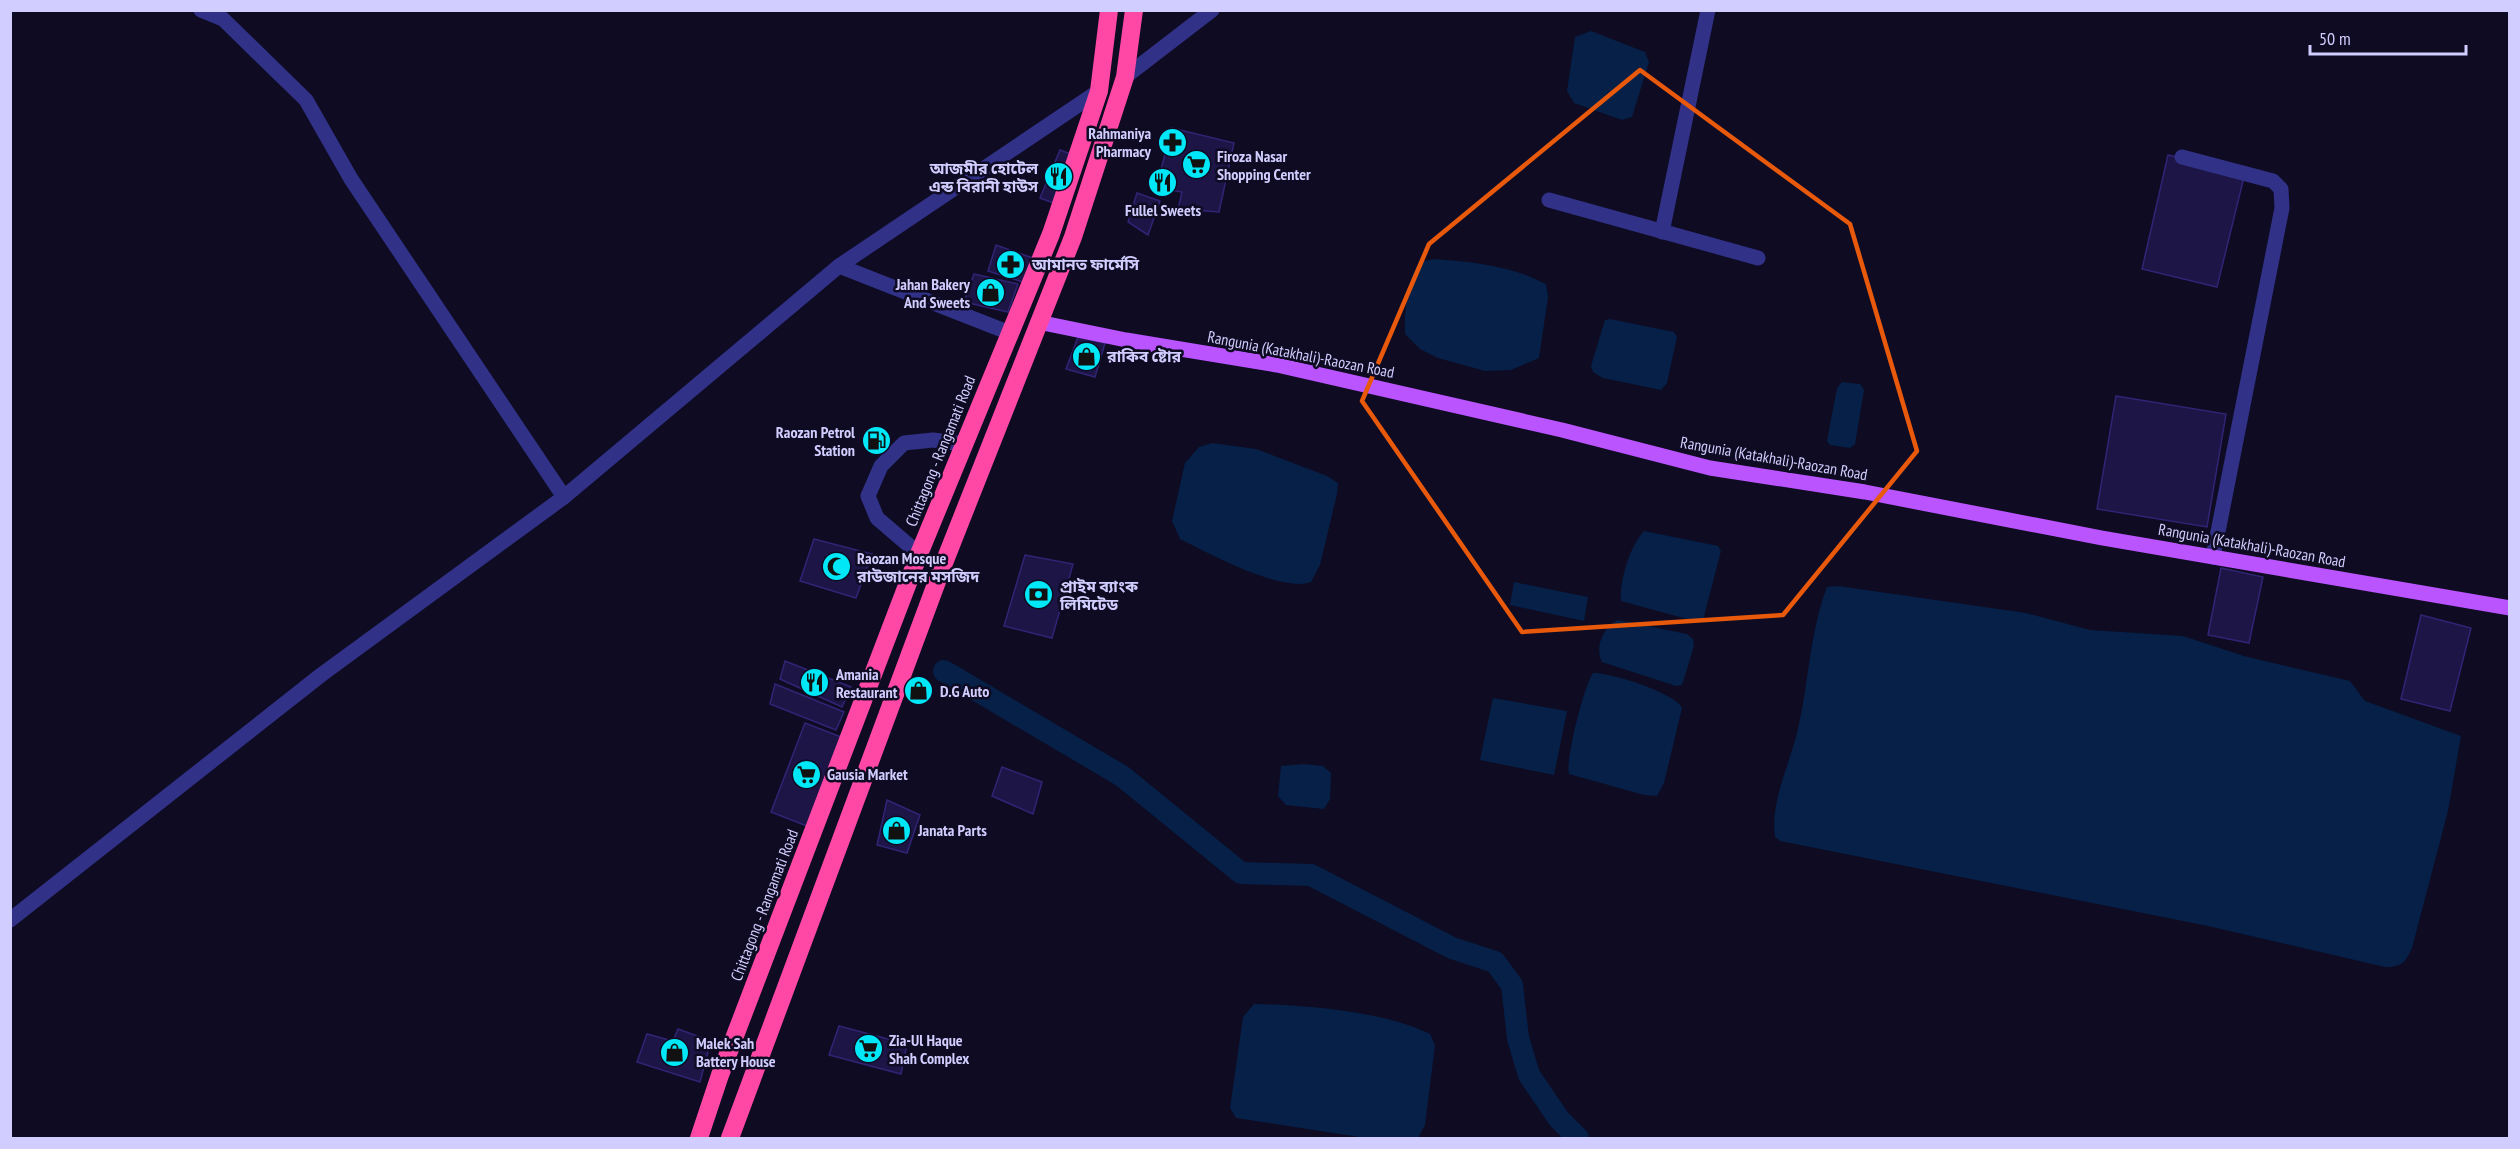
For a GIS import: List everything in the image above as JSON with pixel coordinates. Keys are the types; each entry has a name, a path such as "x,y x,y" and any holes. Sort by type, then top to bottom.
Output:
{"highway":[{"name":"Chittagong - Rangamati Road","path":"699,1138 919,554 1051,234 1099,91 1108,10"},
{"path":"730,1138 938,579 1072,237 1125,77 1134,10"}],"main road":[{"name":"Rangunia (Katakhali)-Raozan Road","path":"1038,322 1126,340 1277,364 1562,430 1710,468 1865,492 2213,557 2510,608"}],"street":[{"path":"201,10 223,19 306,100 351,179 564,497"},
{"path":"1125,77 1212,10"},
{"path":"1662,232 1708,10"},
{"path":"10,920 321,675 564,497 839,266 1099,91"},
{"path":"2182,157 2273,181 2281,189 2282,208 2213,557"},
{"path":"1549,200 1758,258"},
{"path":"839,266 1010,333"},
{"path":"919,554 877,518 868,496 881,466 904,443 933,440 963,444"}],"highlighted area":[{"path":"1640,70 1850,224 1917,451 1783,615 1522,632 1362,401 1429,244"}],"water":[{"path":"1591,31 1645,52 1649,62 1632,117 1622,120 1574,103 1567,91 1575,37"},
{"path":"1435,259 1478,263 1506,269 1546,284 1548,297 1539,358 1511,370 1485,371 1438,358 1420,349 1405,334 1407,299 1417,266"},
{"path":"1610,319 1674,332 1677,337 1667,383 1661,390 1603,378 1593,372 1591,366 1605,320"},
{"path":"1842,382 1860,384 1864,390 1855,444 1850,448 1830,445 1827,441 1837,388"},
{"path":"1212,443 1256,449 1327,476 1338,483 1320,565 1311,582 1298,584 1264,577 1226,562 1180,539 1172,521 1185,463 1199,447"},
{"path":"1644,531 1718,546 1721,551 1703,620 1698,622 1621,601 1627,564 1634,545"},
{"path":"1514,582 1588,597 1584,621 1510,605"},
{"path":"1838,586 2026,613 2090,630 2183,636 2244,656 2350,681 2365,701 2461,736 2448,811 2412,948 2407,957 2399,965 2385,967 2208,926 1780,841 1775,837 1775,811 1801,715 1816,623 1827,587"},
{"path":"1618,620 1687,634 1693,639 1694,646 1682,685 1676,686 1602,662 1599,650 1602,638 1608,627"},
{"path":"1593,673 1641,684 1668,696 1682,708 1664,783 1657,796 1644,795 1569,774 1576,723"},
{"path":"1493,698 1567,711 1554,775 1480,760"},
{"path":"1304,764 1323,766 1331,773 1330,799 1324,809 1286,805 1278,796 1281,766"},
{"path":"1254,1004 1321,1008 1368,1015 1411,1026 1430,1034 1435,1045 1425,1125 1418,1138 1366,1138 1236,1118 1230,1108 1243,1017"}],"building":[{"name":"Firoza Nasar Shopping Center","path":"1172,128 1234,143 1219,212 1178,209 1182,192 1156,188"},
{"name":"আজমীর হোটেল এন্ড বিরানী হাউস","path":"1060,150 1076,156 1059,205 1040,198"},
{"path":"2168,155 2245,173 2217,287 2142,269"},
{"path":"1137,193 1160,201 1148,235 1128,222"},
{"name":"আমানত ফার্মেসি","path":"996,245 1033,258 1026,283 988,271"},
{"name":"Jahan Bakery And Sweets","path":"974,274 1018,284 1008,312 964,302"},
{"name":"রাকিব ষ্টোর","path":"1078,337 1105,343 1095,377 1066,369"},
{"path":"2116,396 2226,414 2207,527 2097,509"},
{"name":"Raozan Mosque রাউজানের মসজিদ","path":"814,539 872,554 856,598 800,581"},
{"name":"প্রাইম ব্যাংক লিমিটেড","path":"1025,555 1073,564 1052,638 1004,626"},
{"path":"2221,568 2263,577 2249,643 2208,635"},
{"path":"2421,615 2471,628 2450,711 2401,699"},
{"name":"Amania Restaurant","path":"785,661 851,687 842,707 780,679"},
{"path":"775,684 844,712 836,730 770,704"},
{"name":"Gausia Market","path":"805,723 841,737 807,826 771,812"},
{"path":"1002,767 1042,782 1033,814 992,796"},
{"name":"Janata Parts","path":"887,800 920,815 907,853 877,845"},
{"name":"Zia-Ul Haque Shah Complex","path":"839,1026 907,1044 901,1074 829,1055"},
{"name":"Malek Sah Battery House","path":"678,1029 711,1041 700,1082 637,1062 647,1034 673,1041"}],"waterway":[{"path":"944,671 1122,776 1241,873 1311,875 1452,948 1495,962 1512,985 1518,1038 1529,1075 1559,1119 1578,1138"}],"place":[{"name":"Rahmaniya Pharmacy","path":"1172,142"},
{"name":"Firoza Nasar Shopping Center","path":"1196,165"},
{"name":"আজমীর হোটেল এন্ড বিরানী হাউস","path":"1059,177"},
{"name":"Fullel Sweets","path":"1163,182"},
{"name":"আমানত ফার্মেসি","path":"1011,264"},
{"name":"Jahan Bakery And Sweets","path":"991,293"},
{"name":"রাকিব ষ্টোর","path":"1086,356"},
{"name":"Raozan Petrol Station","path":"876,441"},
{"name":"Raozan Mosque রাউজানের মসজিদ","path":"836,567"},
{"name":"প্রাইম ব্যাংক লিমিটেড","path":"1039,595"},
{"name":"Amania Restaurant","path":"815,683"},
{"name":"D.G Auto","path":"919,691"},
{"name":"Gausia Market","path":"806,774"},
{"name":"Janata Parts","path":"897,830"},
{"name":"Zia-Ul Haque Shah Complex","path":"868,1049"},
{"name":"Malek Sah Battery House","path":"675,1052"}]}
